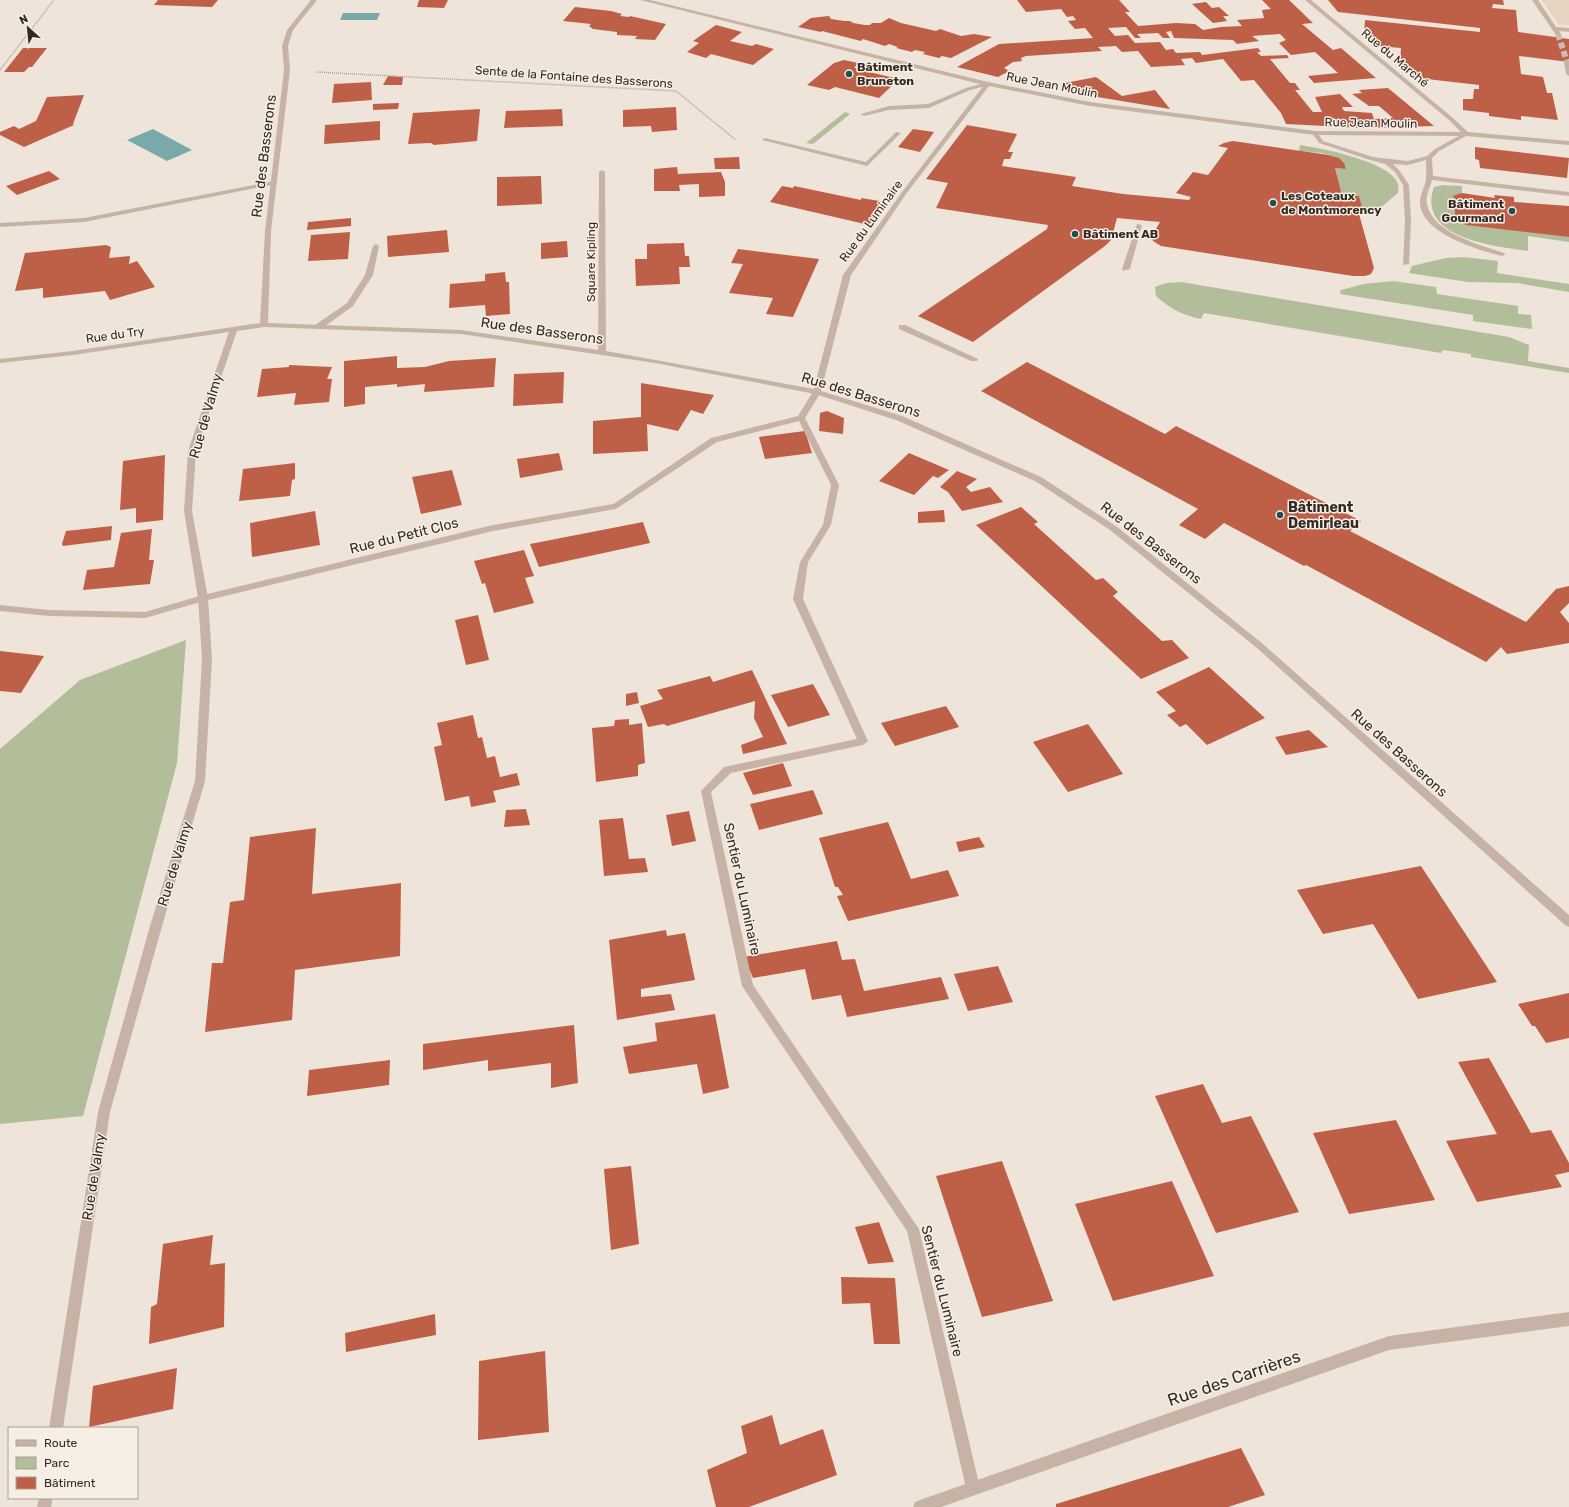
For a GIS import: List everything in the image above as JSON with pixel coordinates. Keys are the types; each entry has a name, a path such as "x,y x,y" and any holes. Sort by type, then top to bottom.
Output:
{"street":[{"name":"Rue des Basserons","path":"314,0 290,30 285,46 286,70 268,231 264,325 461,332 602,352 817,392 899,418 1038,479 1112,528 1260,646 1569,922"},
{"name":"Rue Jean Moulin","path":"643,0 988,84 1090,104 1315,133 1466,134 1569,143"},
{"name":"Rue du Marché","path":"1308,0 1451,119 1466,134"},
{"path":"1535,0 1556,31 1569,30"},
{"path":"1567,62 1569,74"},
{"path":"864,114 889,108 929,106 968,89 988,84"},
{"name":"Rue du Luminaire","path":"817,392 847,274 904,193 988,84"},
{"path":"765,140 867,164 898,133"},
{"path":"1315,133 1321,142 1372,159 1386,162 1408,163 1430,157 1437,150 1466,134"},
{"path":"1430,157 1429,178 1423,202 1424,213 1436,225 1460,240 1502,254"},
{"path":"1386,162 1397,170 1406,185 1408,221 1405,264"},
{"name":"Square Kipling","path":"602,172 602,352"},
{"path":"1429,178 1569,194"},
{"path":"0,225 84,220 274,183"},
{"path":"1126,269 1139,225"},
{"path":"318,327 350,304 369,275 376,246"},
{"path":"233,331 264,325"},
{"path":"902,327 974,359"},
{"name":"Rue du Try","path":"0,361 73,353 233,331"},
{"name":"Rue de Valmy","path":"56,1427 104,1112 156,926 200,781 207,659 204,598 188,511 192,451 233,331"},
{"path":"802,418 817,392"},
{"name":"Rue du Petit Clos","path":"0,608 49,613 144,614 493,528 613,507 714,440 802,418"},
{"name":"Sentier du Luminaire","path":"802,418 835,485 827,525 804,562 798,599 863,741 728,770 706,791 748,986 913,1228 973,1488"},
{"name":"Rue des Carrières","path":"920,1507 1389,1343 1569,1319"}],"path":[{"path":"0,70 54,0"},
{"name":"Sente de la Fontaine des Basserons","path":"286,70 676,91 738,141"}],"green space":[{"path":"845,112 850,114 813,144 806,143"},
{"path":"1300,145 1355,157 1383,169 1393,176 1398,184 1398,193 1379,209 1362,208 1359,196 1342,195 1335,168 1346,169 1343,163 1339,159 1327,154 1299,151"},
{"path":"1443,185 1462,186 1462,193 1453,196 1455,198 1569,237 1569,242 1528,236 1528,251 1496,246 1462,236 1447,228 1436,218 1431,204 1434,187"},
{"path":"1464,257 1498,261 1497,273 1569,284 1569,292 1517,283 1468,282 1409,273 1412,266 1446,258"},
{"path":"1393,281 1436,287 1437,294 1518,306 1518,314 1531,315 1532,329 1473,321 1473,315 1340,294 1341,290 1364,284"},
{"path":"1181,282 1509,337 1529,345 1528,361 1569,368 1569,373 1471,357 1471,354 1443,350 1441,353 1204,313 1201,319 1188,316 1166,305 1156,296 1155,287 1166,283"},
{"path":"186,640 177,763 83,1116 0,1124 0,749 80,680"}],"shaded area":[{"path":"1542,0 1569,0 1569,25 1559,25"}],"water":[{"path":"343,13 380,13 377,20 340,20"},
{"path":"153,129 192,150 167,161 127,140"}],"building":[{"path":"158,0 218,0 212,7 154,5"},
{"path":"419,0 448,0 444,8 417,7"},
{"path":"1017,0 1119,0 1130,12 1125,12 1138,26 1176,23 1195,24 1203,30 1242,26 1237,20 1264,18 1262,10 1271,9 1262,0 1289,0 1313,23 1302,24 1333,50 1341,48 1376,78 1314,83 1308,76 1338,73 1315,52 1291,55 1279,43 1286,40 1280,34 1252,36 1259,41 1237,44 1233,40 1174,38 1171,31 1166,32 1170,38 1163,38 1158,33 1137,34 1141,38 1135,38 1126,27 1108,28 1115,36 1128,35 1135,43 1160,42 1166,50 1173,49 1176,53 1200,52 1202,55 1258,48 1261,52 1257,52 1261,56 1287,55 1289,58 1270,59 1290,83 1295,83 1300,90 1295,90 1313,112 1322,112 1315,97 1340,94 1353,107 1342,107 1344,111 1372,113 1374,119 1393,118 1379,106 1369,106 1352,94 1362,93 1359,90 1388,88 1434,126 1364,128 1286,124 1281,113 1254,80 1241,81 1223,59 1196,63 1192,58 1181,59 1185,65 1151,67 1138,51 1122,52 1116,46 1098,47 1102,51 1026,56 1021,58 1022,61 1013,62 1004,68 1009,71 998,77 957,67 999,44 1093,38 1085,28 1075,29 1068,21 1076,20 1073,16 1067,17 1061,9 1026,12"},
{"path":"1328,0 1503,0 1504,5 1493,4 1492,8 1516,10 1518,32 1569,39 1569,62 1519,56 1521,74 1543,77 1547,93 1552,93 1558,120 1521,116 1521,120 1489,116 1489,113 1463,110 1463,99 1473,99 1474,89 1479,89 1479,85 1418,78 1400,64 1401,48 1378,46 1364,34 1365,20 1480,32 1480,28 1338,12"},
{"path":"1206,2 1212,8 1219,7 1229,16 1223,16 1227,21 1213,23 1192,4"},
{"path":"575,7 611,11 622,14 620,16 630,16 666,24 655,40 635,39 637,36 617,35 617,32 593,29 589,26 591,24 563,21"},
{"path":"829,16 831,19 850,21 865,25 881,23 889,18 901,23 936,31 940,29 961,36 974,34 992,37 951,58 942,56 939,58 923,54 925,52 915,50 912,52 896,48 898,47 889,44 885,46 863,39 861,41 822,31 798,27 811,18"},
{"path":"716,25 742,32 730,41 752,46 756,44 774,49 753,65 711,54 706,58 687,52 699,43 693,41"},
{"path":"23,48 47,48 32,67 29,67 24,72 4,72"},
{"name":"Bâtiment Bruneton","path":"844,60 858,63 854,68 858,68 856,69 899,79 879,98 835,87 829,90 807,85 834,63"},
{"path":"388,76 403,77 402,85 383,85"},
{"path":"1096,77 1122,96 1155,90 1170,109 1079,94 1065,83"},
{"path":"371,82 372,100 332,103 334,84"},
{"path":"84,95 73,124 74,125 24,147 0,135 0,132 14,126 19,129 36,121 47,97"},
{"path":"399,103 398,109 373,110 373,104"},
{"path":"676,107 677,130 652,132 651,126 623,127 623,110"},
{"path":"480,109 477,141 434,145 431,143 408,144 413,113"},
{"path":"562,109 563,126 504,128 506,111"},
{"path":"380,121 380,140 324,144 325,125"},
{"path":"967,125 1017,134 1008,152 1013,152 1010,159 1004,159 1002,166 1076,177 1072,186 1123,194 1189,200 1191,197 1176,193 1193,172 1208,175 1228,148 1218,146 1224,143 1233,141 1329,155 1339,158 1344,163 1346,169 1335,168 1342,195 1359,196 1364,214 1359,214 1374,268 1371,274 1365,276 1353,276 1161,246 1153,241 1151,237 1160,222 1117,218 1111,240 1105,246 973,342 918,316 1047,229 1048,225 936,208 948,183 926,179"},
{"path":"913,129 934,132 920,152 898,147"},
{"path":"1475,147 1569,158 1567,178 1480,168 1479,160 1475,159"},
{"path":"739,157 740,169 715,169 714,158"},
{"path":"677,167 678,174 721,172 725,182 725,196 699,197 699,184 679,185 680,191 654,191 654,169"},
{"path":"49,171 60,179 17,195 6,186"},
{"path":"541,176 542,204 497,206 497,177"},
{"path":"782,186 793,188 794,186 861,200 861,198 886,202 869,225 770,202"},
{"name":"Bâtiment Gourmand","path":"1462,193 1495,198 1494,195 1514,197 1514,202 1569,206 1569,237 1466,225 1455,218 1455,198 1452,196"},
{"path":"351,218 351,226 307,230 308,222"},
{"path":"447,230 449,252 388,257 387,236"},
{"path":"350,232 348,259 308,261 311,235"},
{"path":"567,241 568,257 541,259 541,243"},
{"path":"684,243 685,256 689,256 690,267 679,267 680,284 636,286 635,259 647,259 647,244"},
{"path":"106,245 111,247 109,258 130,256 129,264 137,261 155,287 110,300 105,291 43,298 43,288 15,291 25,253"},
{"path":"738,249 819,259 793,317 766,314 773,298 729,293 743,264 731,263"},
{"path":"505,272 506,282 509,282 510,314 486,316 485,305 449,308 450,284 485,281 485,274"},
{"path":"397,356 397,368 425,367 449,361 496,358 494,387 424,392 425,384 397,387 397,384 365,387 365,404 344,407 344,361"},
{"name":"Bâtiment Demirleau","path":"1027,362 1165,434 1176,426 1361,521 1350,531 1526,622 1556,589 1569,586 1569,603 1560,612 1569,623 1569,643 1507,654 1501,647 1486,662 1306,565 1304,566 1224,523 1205,539 1179,525 1198,509 981,391"},
{"path":"289,365 332,367 327,379 332,379 329,402 294,405 296,393 257,397 262,369 289,367"},
{"path":"564,372 563,403 513,406 514,374"},
{"path":"641,383 714,395 703,414 691,410 678,431 647,424 648,451 593,454 593,421 641,417"},
{"path":"827,411 844,418 843,434 819,431 820,413"},
{"path":"805,431 812,453 765,459 759,437"},
{"path":"559,453 563,470 520,478 517,459"},
{"path":"909,453 949,470 938,478 933,476 914,495 879,481"},
{"path":"165,455 163,520 136,523 136,508 120,510 123,461"},
{"path":"295,463 295,479 292,480 290,496 239,501 243,469"},
{"path":"452,470 462,505 421,514 412,477"},
{"path":"957,471 977,479 966,487 971,492 990,487 1003,502 962,511 948,492 940,487"},
{"path":"1021,507 1038,522 1034,524 1096,580 1103,578 1118,592 1113,596 1162,641 1172,640 1189,658 1141,679 976,525"},
{"path":"944,510 945,522 918,523 918,512"},
{"path":"315,511 320,545 252,557 250,523"},
{"path":"643,522 650,543 539,567 530,544"},
{"path":"112,526 111,540 63,546 62,544 66,531"},
{"path":"152,529 149,560 154,560 150,584 83,590 87,570 114,567 121,533"},
{"path":"524,550 534,576 525,578 534,603 494,613 485,583 482,584 474,561"},
{"path":"478,615 489,660 466,665 455,620"},
{"path":"0,651 44,656 21,693 0,691"},
{"path":"1209,667 1265,718 1207,745 1186,724 1180,727 1167,715 1176,711 1156,692"},
{"path":"752,670 787,744 743,754 741,745 763,737 754,718 755,701 667,726 664,724 648,727 640,706 663,699 657,690 710,676 713,682"},
{"path":"813,684 830,715 788,727 771,695"},
{"path":"637,692 639,703 626,706 626,694"},
{"path":"946,706 959,727 895,746 881,723"},
{"path":"473,715 478,738 482,737 487,758 495,756 500,777 517,773 520,785 493,791 496,802 471,807 469,796 445,801 434,747 442,745 437,723"},
{"path":"629,719 629,725 642,723 645,763 638,765 638,776 596,782 592,728 614,726 615,720"},
{"path":"1088,724 1123,774 1068,792 1033,742"},
{"path":"1309,730 1328,747 1286,755 1275,737"},
{"path":"783,763 792,786 753,795 743,773"},
{"path":"813,790 823,814 759,830 750,804"},
{"path":"526,809 530,825 504,827 506,810"},
{"path":"689,811 696,841 672,846 666,815"},
{"path":"623,818 629,859 645,858 648,872 604,876 599,820"},
{"path":"888,822 911,879 948,870 959,896 848,921 837,896 843,895 838,887 835,887 819,838"},
{"path":"316,828 312,894 401,883 400,956 295,970 292,1020 205,1032 212,963 223,963 230,902 244,900 250,837"},
{"path":"979,837 985,847 959,852 956,842"},
{"path":"1421,866 1497,982 1418,999 1373,924 1323,934 1297,890"},
{"path":"666,930 667,936 685,933 695,980 641,989 641,997 671,994 675,1010 617,1020 609,940"},
{"path":"837,941 842,960 855,959 864,991 941,977 949,999 847,1017 841,995 812,1000 805,969 753,978 744,957"},
{"path":"998,966 1013,1002 968,1011 954,974"},
{"path":"1569,993 1569,1038 1546,1043 1535,1026 1532,1026 1518,1004"},
{"path":"715,1014 729,1088 703,1094 697,1064 629,1074 623,1047 657,1041 655,1023"},
{"path":"574,1025 578,1083 551,1088 551,1063 488,1071 488,1060 423,1070 423,1044"},
{"path":"1489,1058 1531,1133 1551,1130 1569,1163 1569,1172 1555,1175 1562,1187 1477,1202 1446,1141 1497,1134 1458,1062"},
{"path":"390,1060 389,1085 307,1096 309,1070"},
{"path":"1203,1084 1222,1123 1251,1116 1299,1212 1216,1233 1155,1096"},
{"path":"1396,1120 1435,1200 1349,1214 1313,1133"},
{"path":"1002,1161 1053,1301 982,1317 936,1176"},
{"path":"631,1166 639,1244 611,1250 604,1169"},
{"path":"1172,1181 1214,1276 1113,1301 1075,1204"},
{"path":"879,1222 894,1262 868,1264 855,1227"},
{"path":"213,1235 210,1265 225,1263 224,1327 149,1344 151,1307 157,1304 163,1244"},
{"path":"841,1277 895,1278 900,1344 874,1344 870,1303 842,1304"},
{"path":"435,1314 436,1335 346,1352 345,1333"},
{"path":"545,1351 549,1432 478,1440 479,1361"},
{"path":"177,1368 173,1409 89,1427 93,1386"},
{"path":"772,1415 780,1445 823,1429 837,1475 749,1507 716,1507 707,1470 747,1453 741,1426"},
{"path":"1241,1448 1265,1495 1228,1507 1056,1507 1056,1504"}],"tunnel":[{"path":"1558,34 1567,62"}],"place":[{"name":"Bâtiment Bruneton","path":"849,74"},
{"name":"Les Coteaux de Montmorency","path":"1273,203"},
{"name":"Bâtiment Gourmand","path":"1512,211"},
{"name":"Bâtiment AB","path":"1075,234"},
{"name":"Bâtiment Demirleau","path":"1280,515"}]}
